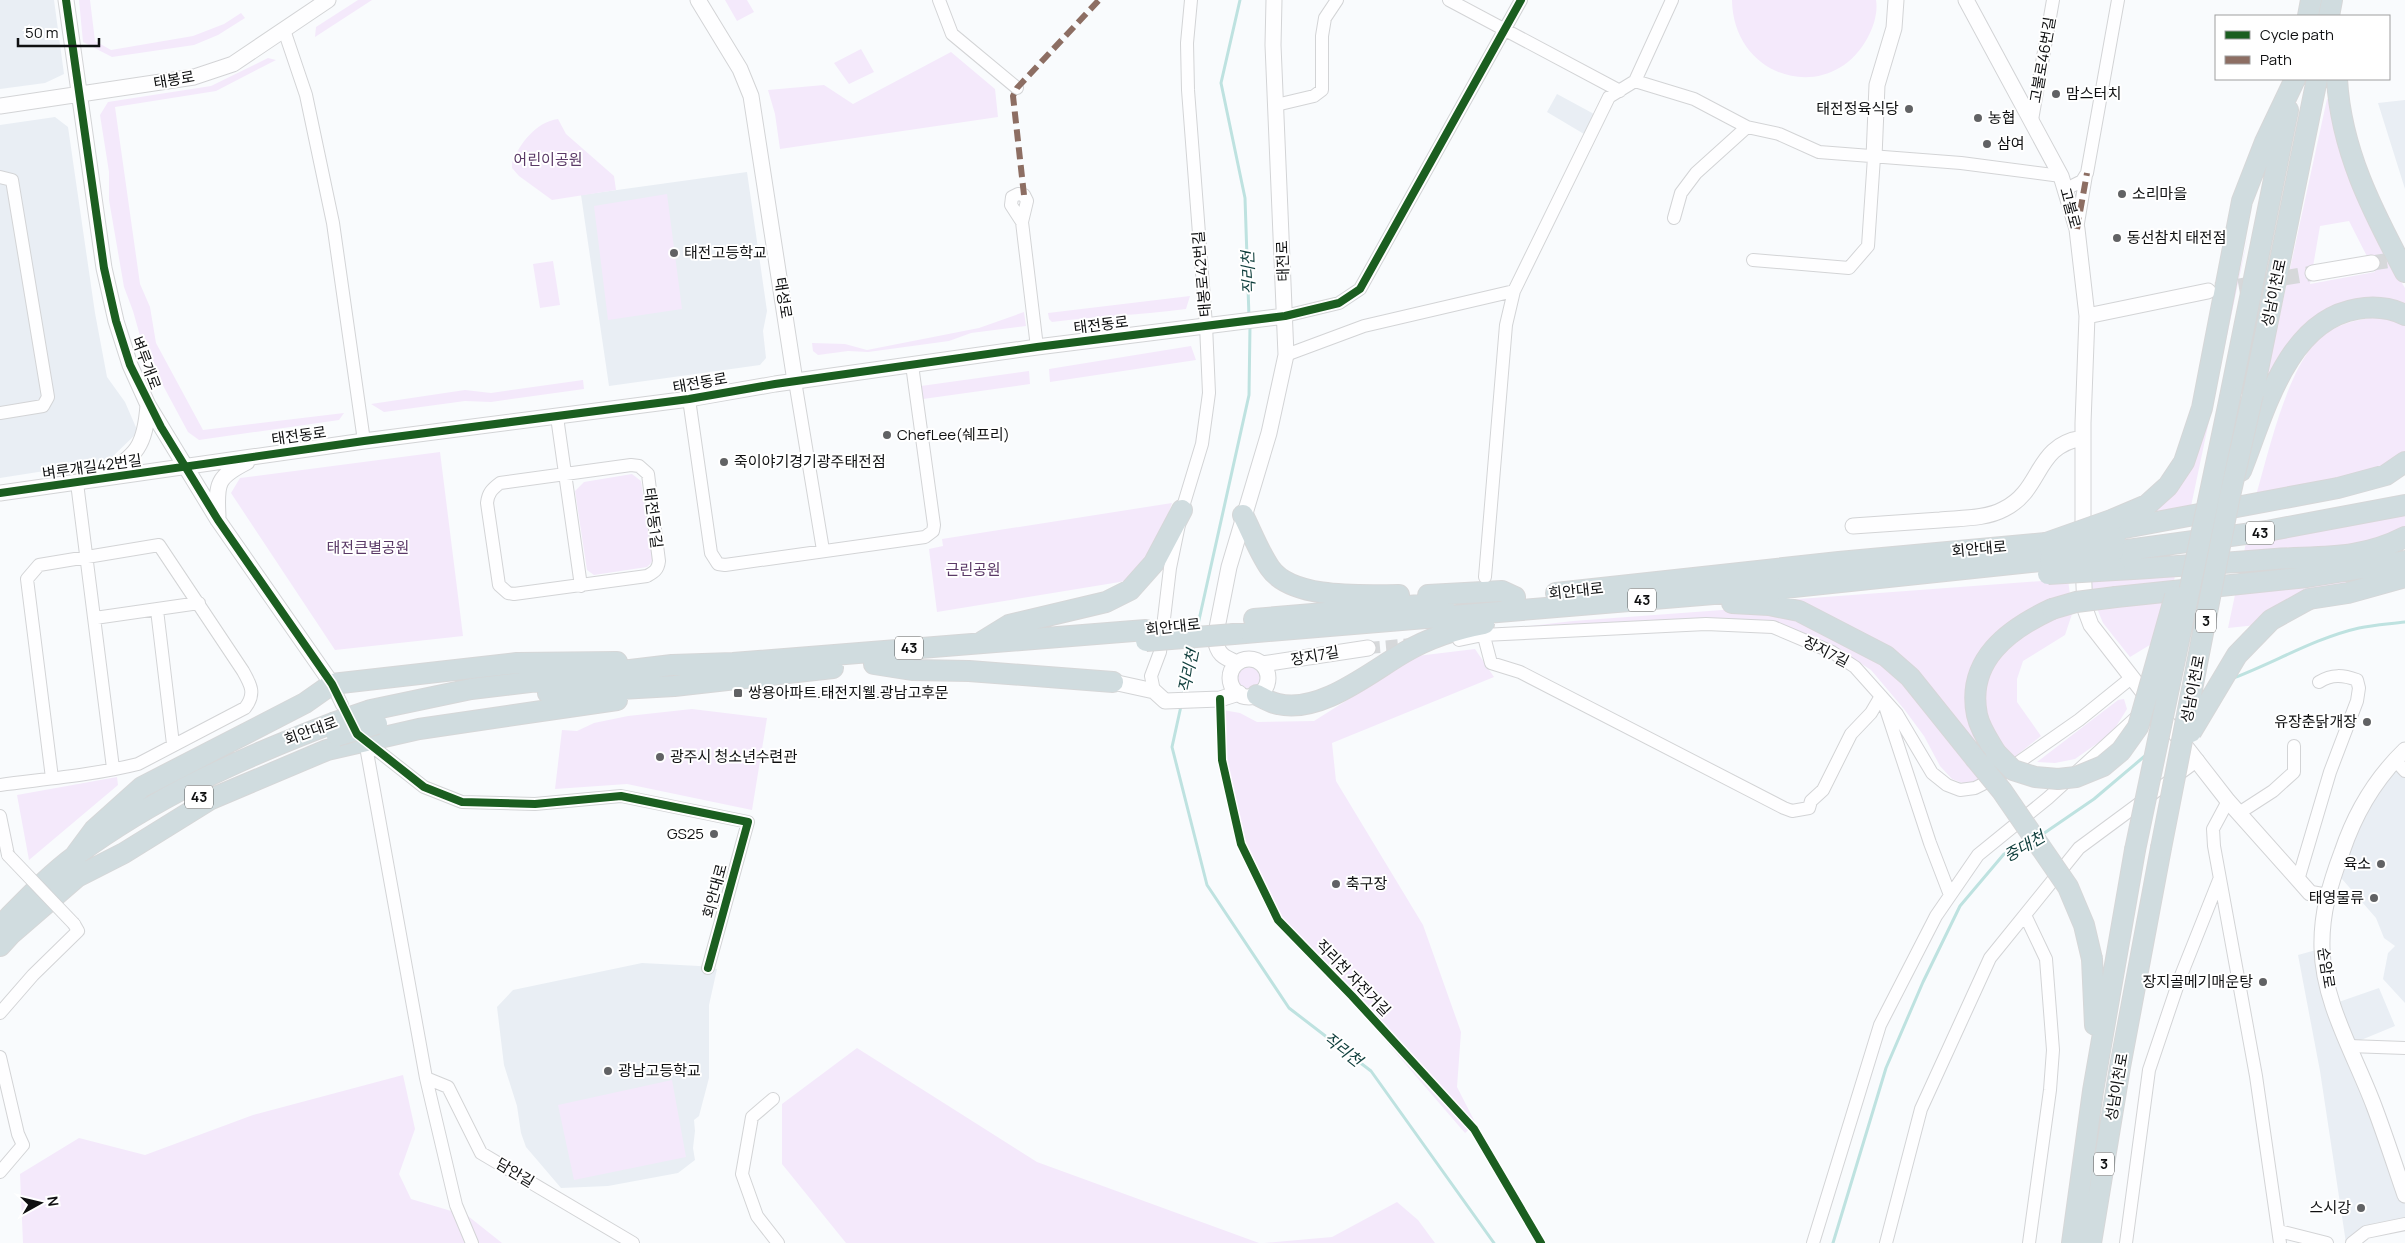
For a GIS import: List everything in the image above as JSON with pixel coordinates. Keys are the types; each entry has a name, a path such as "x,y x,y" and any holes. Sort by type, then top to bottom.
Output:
{"highway":[{"path":"2308,15 2311,0"},
{"path":"2328,15 2333,0"},
{"path":"2333,0 2334,15"},
{"path":"2114,542 2146,505 2168,486 2184,462 2202,408 2242,201 2264,142 2295,80"},
{"name":"성남이천로","path":"2072,1243 2096,1071 2135,850 2295,80"},
{"name":"성남이천로","path":"2091,1243 2118,1076 2134,1001 2160,848 2182,747 2230,500 2262,396 2317,80"},
{"path":"2337,80 2344,133 2355,171 2376,218 2405,272"},
{"path":"2262,396 2279,375 2290,356 2308,335 2328,319 2346,311 2366,307 2381,307 2405,315"},
{"path":"2216,458 2138,727 2121,751 2103,766 2076,777 2058,779 2035,777 2013,770 1996,753 1985,735 1977,716 1976,692 1984,664 2000,641 2024,622 2052,609 2076,602 2116,597 2307,577 2405,561"},
{"path":"2048,559 2386,476 2405,462"},
{"name":"43","path":"2114,542 2275,517 2405,491"},
{"name":"43","path":"2114,542 2267,532 2405,505"},
{"path":"980,643 1009,625 1106,602 1130,590 1154,563 1182,510"},
{"path":"1243,516 1271,569 1284,579 1320,593 1436,595 1502,591 1523,602 1518,618 1461,628 1406,652 1369,676 1327,698 1309,703 1278,704 1248,694"},
{"path":"2048,559 2114,542 2283,559 2341,557 2376,549 2405,537"},
{"name":"회안대로","path":"374,717 421,712 506,697 597,689 674,686 1233,627 1523,602 1840,562 2048,559"},
{"name":"회안대로","path":"1523,602 1640,601 1774,589 2048,559"},
{"path":"2182,747 2237,655 2271,620 2309,599 2348,592 2405,577"},
{"path":"1640,601 1739,603 1770,605 1799,611 1863,642 1892,661 1910,677 2002,791 2068,887 2084,926 2092,959 2095,1001 2093,1091"},
{"name":"회안대로","path":"374,717 472,689 672,665 733,663 980,643 1146,636"},
{"path":"74,857 94,830 142,787 304,703 332,684 517,663 590,660 672,665"},
{"path":"874,664 912,670 978,671 1113,682"},
{"path":"73,879 124,853 211,799 327,750 361,738 643,696 674,686"},
{"name":"43","path":"335,729 374,717"},
{"name":"회안대로","path":"0,926 74,857 167,796 256,752 335,729"},
{"name":"회안대로","path":"0,946 73,879 125,841 180,808 335,729"}],"street":[{"name":"벼루개로","path":"66,0 100,239 110,296 130,365 148,405 218,520 332,684"},
{"name":"태봉로","path":"0,106 194,77 220,69 233,64 328,0"},
{"name":"태성로","path":"698,0 740,69 751,96 794,381 823,550"},
{"path":"939,0 952,34 1017,88"},
{"name":"태봉로42번길","path":"1159,696 1151,676 1160,652 1170,568 1182,510 1202,444 1209,393 1212,324 1188,90 1187,43 1191,0"},
{"name":"태전로","path":"1237,664 1222,657 1217,648 1215,638 1228,567 1269,433 1286,355 1281,316 1274,0"},
{"path":"1276,105 1314,96 1322,90 1322,36 1325,18 1337,0"},
{"path":"1449,0 1620,91"},
{"path":"1281,316 1339,303 1360,289 1521,0"},
{"path":"1485,576 1506,325 1514,291 1609,98 1635,80 1672,0"},
{"path":"1753,260 1849,268 1868,246 1877,85 1894,28 1896,0"},
{"name":"고불로","path":"1966,0 2032,120 2064,183 2077,229 2087,316 2083,438 2085,609 2091,625 2131,678"},
{"name":"고불로46번길","path":"2032,120 2053,0"},
{"path":"2077,229 2118,0"},
{"path":"284,30 306,95 333,222 364,441"},
{"path":"1635,80 1694,99 1747,127 1779,134 1819,152 1961,163 2064,183 2082,181 2087,173"},
{"path":"1674,218 1681,193 1696,173 1747,127"},
{"path":"0,177 12,180 48,397 43,406 0,413"},
{"path":"1022,222 1037,347"},
{"path":"2313,273 2372,263"},
{"path":"1286,355 1364,326 1514,291"},
{"path":"2087,316 2208,291"},
{"name":"태전동로","path":"187,467 364,441 689,400 794,381 1037,347 1281,316"},
{"path":"689,400 714,560 725,565 925,537 933,531 934,526 912,365"},
{"path":"94,480 132,457 143,437 148,405"},
{"path":"557,417 581,586"},
{"path":"1853,526 1986,515 2004,509 2029,487 2052,451 2066,440 2083,438"},
{"path":"218,520 217,493 220,480 232,469 260,455"},
{"name":"태전동1길","path":"631,465 639,466 648,474 658,567 647,576 581,586 514,594 502,590 499,585 487,503 488,494 500,483 631,465"},
{"name":"벼루개길42번길","path":"0,493 187,467"},
{"path":"77,483 113,768"},
{"path":"0,785 52,778 138,764 245,708 251,700 253,688 159,545 39,565 27,579 52,778"},
{"path":"95,618 198,603"},
{"path":"157,610 173,744"},
{"name":"장지7길","path":"1459,640 1482,632 1706,624 1773,628 1832,652 1855,667 1897,714 1932,773 1946,785 1960,790 1975,788 2000,776 2079,720 2131,678"},
{"path":"1482,632 1491,662 1520,672 1709,770 1792,810 1809,808 1812,801 1823,790 1851,734 1870,713 1881,696"},
{"name":"장지7길","path":"1262,664 1368,648"},
{"path":"1113,682 1159,696 1213,700 1262,692 1268,681 1268,675 1262,664 1251,659 1237,664 1230,678 1234,689 1248,694"},
{"path":"2298,880 2330,772 2357,701 2359,688 2357,680 2345,676 2328,676 2319,682"},
{"path":"2131,678 2156,706 2228,801 2298,880 2310,893 2326,896"},
{"path":"332,684 342,705"},
{"path":"1881,696 1930,843 1950,895"},
{"path":"1813,1243 1880,1025 1936,916 1978,855 2048,798 2086,760 2156,706"},
{"path":"361,738 426,1078 456,1206 472,1243"},
{"name":"회안대로","path":"361,738 424,787 442,796 462,802 535,804 620,796 748,822 708,968"},
{"path":"2239,813 2273,791 2294,772 2294,746"},
{"path":"1886,1243 1921,1109 1990,958 2079,848 2198,760"},
{"name":"순암로","path":"2402,762 2371,790 2353,823 2326,896 2322,927 2323,967 2327,986 2374,1106 2405,1195"},
{"path":"2228,801 2213,829 2220,879 2256,1076 2280,1237 2327,1243"},
{"path":"0,816 8,855 74,924 78,931 33,975 0,1012"},
{"path":"2126,1243 2149,1070 2180,978 2220,879"},
{"path":"2025,914 2046,959 2053,1050 2050,1090 2029,1243"},
{"path":"2349,1046 2405,1048"},
{"path":"0,1057 18,1134 23,1145 0,1172"},
{"name":"담안길","path":"426,1078 448,1087 481,1153 633,1243"},
{"path":"773,1099 752,1117 742,1174 757,1216 778,1243"},
{"path":"2352,1243 2366,1232 2405,1224"}],"shaded area":[{"path":"0,0 54,0 64,74 45,83 0,89"},
{"path":"1557,94 1594,114 1584,134 1547,112"},
{"path":"2405,100 2405,189 2378,103"},
{"path":"55,117 68,127 95,313 107,377 125,402 138,432 108,461 0,478 0,125"},
{"name":"태전고등학교","path":"747,172 767,311 763,331 766,358 760,365 609,386 581,195"},
{"path":"2395,760 2405,771 2405,1003 2383,979 2388,953 2395,946 2384,938 2376,918 2335,871"},
{"path":"2316,950 2333,1004 2379,988 2395,1026 2349,1045 2405,1197 2405,1224 2346,1243 2320,1071 2298,955"},
{"name":"광남고등학교","path":"642,963 699,966 717,969 709,1005 709,1078 699,1116 694,1120 693,1148 695,1160 678,1173 608,1186 561,1188 526,1147 521,1133 517,1106 504,1065 497,1007 513,990"}],"green space":[{"path":"79,0 90,0 95,41 111,50 193,36 224,24 241,13 245,18 218,35 194,45 112,57 83,42"},
{"path":"358,0 372,0 315,37 316,27"},
{"path":"725,0 747,0 754,12 737,21"},
{"path":"1732,0 1876,0 1876,9 1870,33 1852,59 1831,72 1809,77 1786,75 1766,65 1748,49 1737,27"},
{"path":"861,49 874,72 849,84 834,63"},
{"path":"951,52 995,89 998,117 780,149 775,114 768,90 824,85 853,104"},
{"path":"268,58 276,60 216,91 115,107 140,284 150,307 156,343 203,430 344,413 339,420 199,440 188,432 144,350 124,287 109,200 109,172 100,115 108,102 211,86"},
{"path":"2327,99 2333,101 2359,195 2379,245 2405,288 2405,311 2348,307 2268,384 2266,379","holes":["2349,221 2375,272 2310,284 2320,226"]},
{"name":"어린이공원","path":"558,119 566,134 614,176 616,190 552,200 519,176 512,168 515,155 524,141 543,124"},
{"path":"667,194 682,309 608,320 594,206"},
{"path":"2250,227 2190,511 2133,516 2163,496 2213,387"},
{"path":"553,261 560,305 540,308 533,264"},
{"path":"1190,296 1186,309 1052,322 1049,319 1048,313"},
{"path":"1024,312 1026,326 971,333 949,341 868,352 848,351 818,355 813,351 812,343 845,344 867,350 979,328"},
{"path":"2375,317 2392,320 2405,326 2405,455 2389,466 2255,499 2281,410 2300,365 2312,347 2325,334 2337,327"},
{"path":"1191,346 1196,360 1050,382 1049,369"},
{"path":"1029,371 1030,384 923,399 921,386"},
{"path":"583,380 584,389 491,402 465,401 384,412 371,404 465,390 491,393"},
{"name":"태전큰별공원","path":"440,452 463,636 335,650 231,493 240,478"},
{"path":"632,474 641,481 653,561 647,567 594,575 587,570 575,491 584,482"},
{"name":"근린공원","path":"1172,503 1161,534 1151,554 1132,580 937,612 929,549 943,546 942,539"},
{"path":"2405,514 2405,530 2364,548 2243,558 2246,542"},
{"path":"2405,567 2266,624 2228,628 2236,590"},
{"path":"2176,571 2173,586 2092,591 2092,577"},
{"path":"2068,579 2070,595 2048,601 1974,682 2002,770 1994,774 1930,691 1771,601"},
{"path":"2170,597 2158,640 2130,657 2103,623 2096,606"},
{"path":"1736,609 1794,617 1899,674 1982,781 1965,784 1952,779 1940,766 1924,736 1904,709 1871,670 1831,644 1786,626 1496,630 1573,621"},
{"path":"2073,611 2065,635 2023,661 2017,679 2017,702 2041,736 2012,759 1998,744 1983,709 1985,678 2011,636"},
{"path":"1475,649 1494,677 1332,743 1336,781 1423,925 1461,1032 1457,1087 1476,1124 1465,1133 1332,979 1274,918 1218,768 1217,709 1240,713 1257,722 1314,721 1417,656"},
{"path":"1249,667 1257,670 1260,678 1257,686 1249,689 1241,686 1238,678 1241,670"},
{"path":"2124,699 2127,709 2112,733 2075,759 2055,763 2037,762 2118,700"},
{"name":"광주시 청소년수련관","path":"692,709 767,718 752,810 627,784 555,789 562,730 577,731 594,723 628,716"},
{"path":"117,777 118,785 29,860 17,795"},
{"path":"857,1048 1037,1162 1259,1243 846,1243 782,1164 782,1104"},
{"path":"403,1075 415,1129 399,1174 411,1199 468,1216 502,1243 23,1243 20,1174 79,1138 145,1155 253,1115"},
{"path":"672,1080 686,1157 574,1180 558,1105"},
{"path":"1397,1202 1418,1220 1435,1243 1264,1243 1332,1237"}],"waterway":[{"name":"직리천","path":"1240,0 1221,83 1245,198 1249,317"},
{"name":"직리천","path":"1197,629 1249,395 1250,326"},
{"name":"중대천","path":"2231,679 2343,632 2405,622"},
{"name":"직리천","path":"1183,695 1194,645"},
{"name":"직리천","path":"1181,706 1172,747 1207,885 1289,1008 1371,1071 1494,1243"},
{"name":"중대천","path":"2040,836 2094,799 2146,755"},
{"name":"중대천","path":"1833,1243 1886,1068 1923,982 1960,906 2004,854 2028,842"}],"tunnel":[{"path":"2372,263 2405,258"},
{"path":"2216,290 2313,273"},
{"path":"1368,648 1413,644"}],"marked path":[{"path":"1024,195 1013,96 1017,88 1099,0"},
{"path":"2077,229 2087,173"}],"cycle path":[{"path":"66,0 104,268 116,321 130,365 161,427 218,520 332,684 357,734 424,787 462,802 535,804 621,796 748,822 708,968"},
{"path":"0,493 364,441 689,399 775,384 1037,347 1285,316 1339,303 1360,289 1521,0"},
{"name":"직리천 자전거길","path":"1220,699 1222,760 1241,844 1278,920 1352,996 1474,1129 1541,1243"}],"place":[{"name":"맘스터치","path":"2056,94"},
{"name":"태전정육식당","path":"1909,109"},
{"name":"농협","path":"1978,118"},
{"name":"삼여","path":"1987,144"},
{"name":"소리마을","path":"2122,194"},
{"name":"동선참치 태전점","path":"2117,238"},
{"name":"태전고등학교","path":"674,253"},
{"name":"ChefLee(쉐프리)","path":"887,435"},
{"name":"죽이야기경기광주태전점","path":"724,462"},
{"name":"쌍용아파트.태전지웰.광남고후문","path":"738,693"},
{"name":"유장춘닭개장","path":"2367,722"},
{"name":"광주시 청소년수련관","path":"660,757"},
{"name":"GS25","path":"714,834"},
{"name":"육소","path":"2381,864"},
{"name":"축구장","path":"1336,884"},
{"name":"태영물류","path":"2374,898"},
{"name":"장지골메기매운탕","path":"2263,982"},
{"name":"광남고등학교","path":"608,1071"},
{"name":"스시강","path":"2361,1208"}]}
